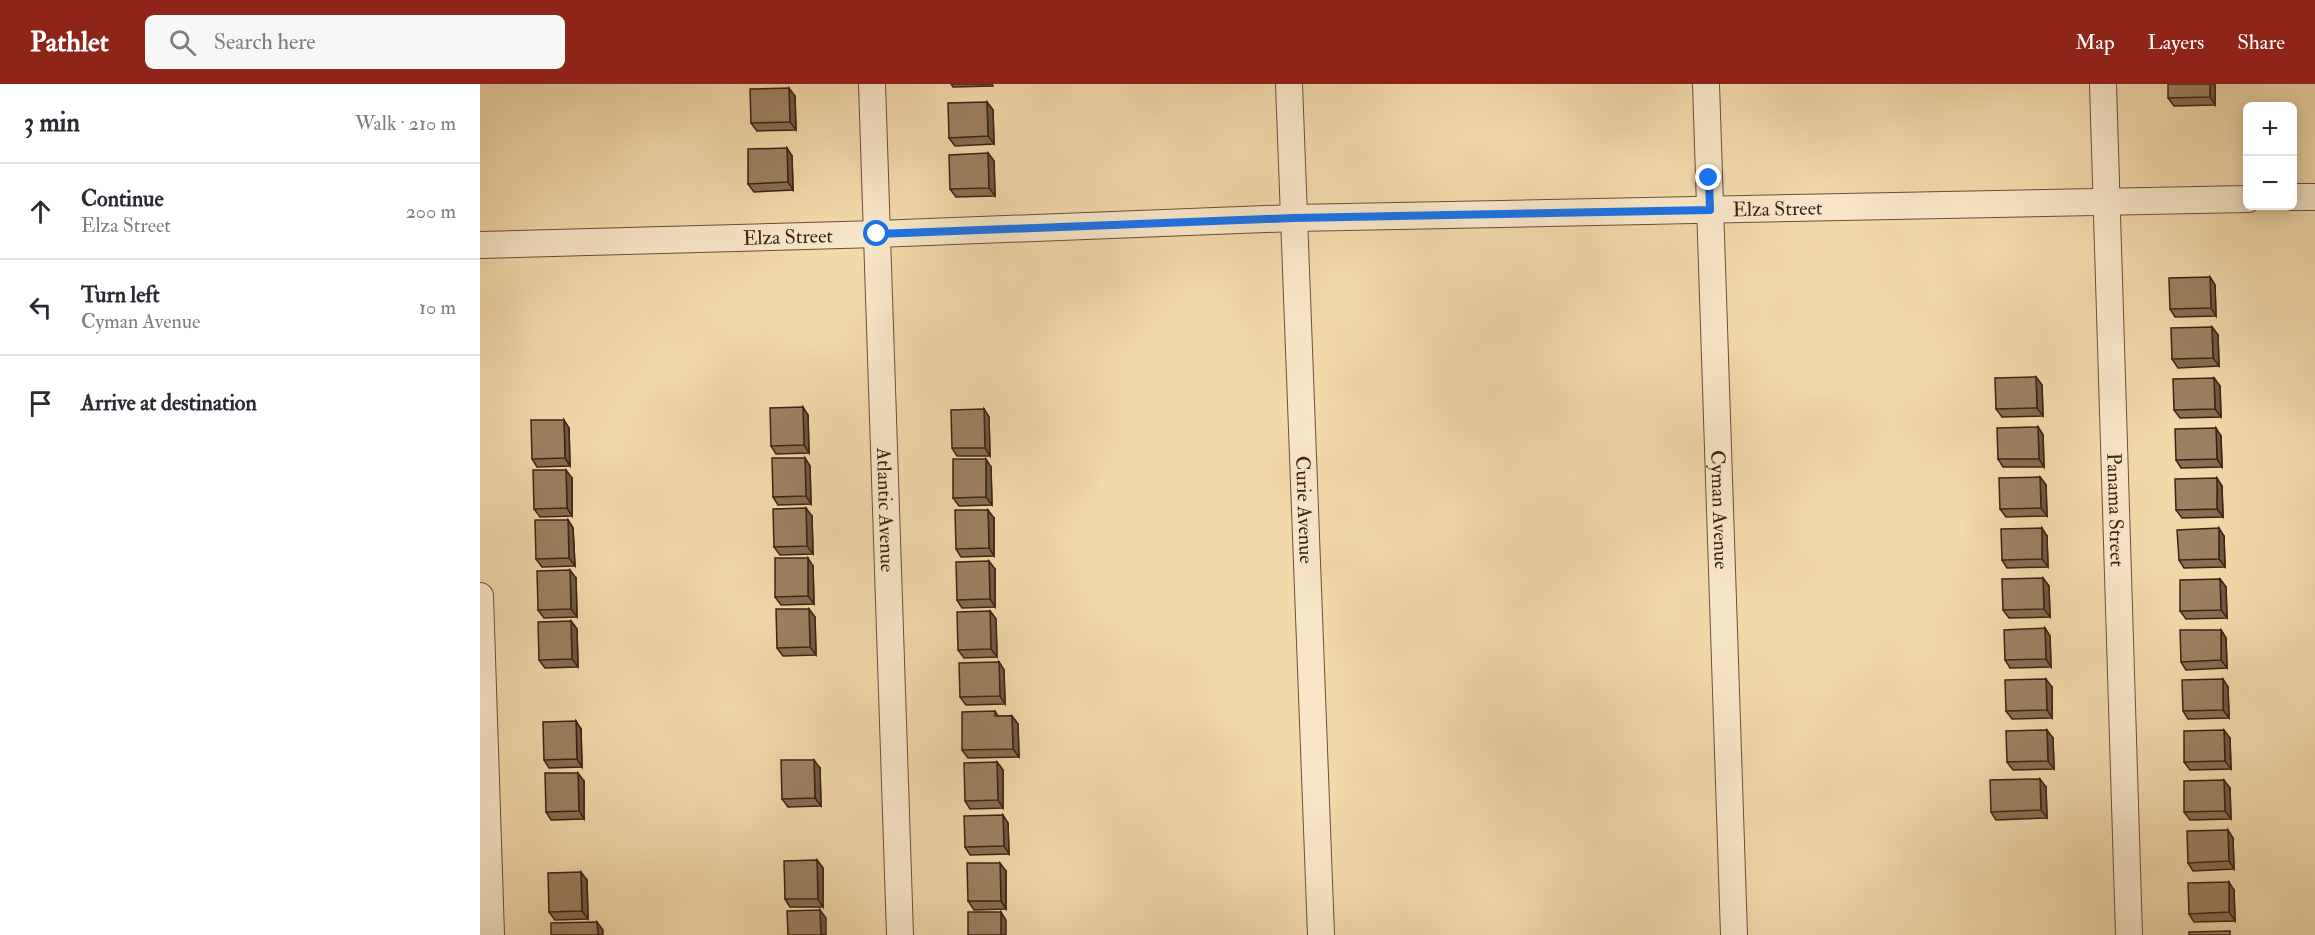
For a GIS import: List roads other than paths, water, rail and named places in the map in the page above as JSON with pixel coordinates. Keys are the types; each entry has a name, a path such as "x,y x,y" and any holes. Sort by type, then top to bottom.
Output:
{"street":[{"name":"Atlantic Avenue","path":"873,84 900,935"},
{"name":"Curie Avenue","path":"1289,84 1321,935"},
{"name":"Cyman Avenue","path":"1706,84 1734,935"},
{"name":"Panama Street","path":"2103,84 2129,935"},
{"path":"2297,198 2315,197"},
{"name":"Elza Street","path":"480,245 877,234 1294,218 2243,199"},
{"path":"480,596 491,935"}]}
